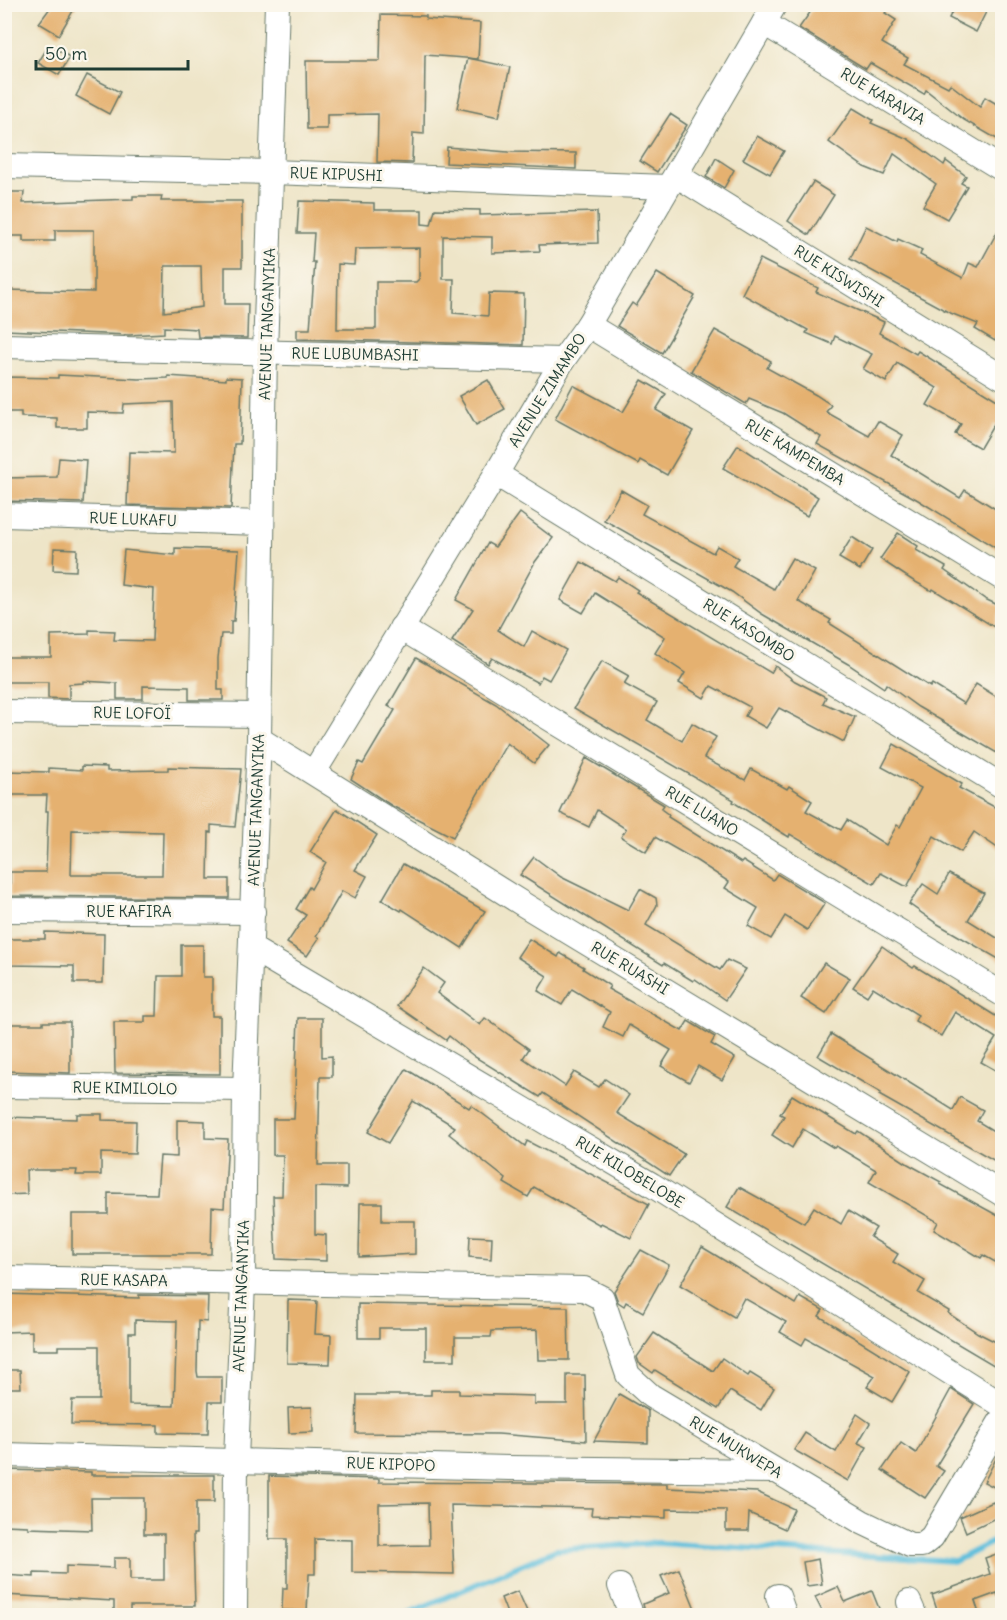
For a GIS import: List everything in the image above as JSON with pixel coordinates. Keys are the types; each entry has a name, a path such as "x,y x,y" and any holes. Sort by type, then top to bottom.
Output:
{"street":[{"name":"AVENUE TANGANYIKA","path":"235,1616 236,1460 243,1282 244,1089 260,727 265,352 276,4"},
{"name":"RUE KARAVIA","path":"770,14 1002,169"},
{"name":"AVENUE ZIMAMBO","path":"314,772 496,474 562,360 588,325 770,14"},
{"name":"RUE KIPUSHI","path":"4,166 672,181"},
{"name":"RUE KISWISHI","path":"672,181 1002,377"},
{"name":"RUE KAMPEMBA","path":"588,325 1002,578"},
{"name":"RUE LUBUMBASHI","path":"4,346 562,360"},
{"name":"RUE KASOMBO","path":"496,474 1002,786"},
{"name":"RUE LUKAFU","path":"4,515 262,523"},
{"name":"RUE LUANO","path":"401,628 1002,994"},
{"name":"RUE LOFOÏ","path":"4,712 260,727"},
{"name":"RUE RUASHI","path":"260,727 314,772 526,906 1002,1194"},
{"name":"RUE KAFIRA","path":"4,910 253,912"},
{"name":"RUE KILOBELOBE","path":"252,948 651,1185 1002,1405"},
{"name":"RUE KIMILOLO","path":"4,1086 244,1089"},
{"name":"RUE KASAPA","path":"4,1278 584,1289 602,1298"},
{"name":"RUE MUKWEPA","path":"602,1298 628,1375 651,1396 893,1538 910,1545 922,1545 932,1537 1002,1419"},
{"name":"RUE KIPOPO","path":"4,1455 777,1471"},
{"path":"620,1586 632,1616"}],"building":[{"path":"53,4 77,4 59,35 39,23"},
{"path":"816,4 891,4 885,13 896,20 882,43 908,58 904,64 948,87 950,84 980,107 985,97 1002,107 1002,142 964,120 926,90 924,94 870,63 866,69 799,28"},
{"path":"956,4 990,4 976,32 949,18"},
{"path":"381,15 426,16 426,19 480,23 478,59 425,55 424,134 413,133 412,163 377,162 378,114 327,115 327,129 307,129 306,61 380,61"},
{"path":"49,45 70,57 59,75 38,63"},
{"path":"468,58 510,67 499,117 457,108"},
{"path":"87,75 120,92 109,114 76,96"},
{"path":"853,108 873,120 871,123 908,139 944,165 946,161 966,176 961,183 967,186 947,219 923,206 936,184 894,154 884,175 864,167 829,142"},
{"path":"670,114 687,125 657,172 640,161"},
{"path":"757,136 784,151 770,174 743,159"},
{"path":"447,147 508,152 576,153 576,169 446,163"},
{"path":"716,158 734,170 724,188 706,177"},
{"path":"813,182 834,195 809,235 788,221"},
{"path":"4,192 24,192 23,203 133,199 133,196 162,196 161,201 242,201 242,267 225,267 225,304 248,304 247,338 198,337 197,329 164,327 164,333 129,335 4,330 4,290 94,292 94,230 55,230 55,241 23,241 23,236 4,236","holes":["165,266 201,266 202,307 164,312"]},
{"path":"299,201 374,203 374,210 422,210 422,224 431,225 435,209 480,210 480,215 597,212 598,243 539,245 540,251 492,253 492,237 443,236 443,279 454,279 453,313 488,316 489,293 524,294 523,345 297,339 297,329 310,329 315,262 312,262 314,233 297,233","holes":["419,248 419,279 416,282 376,282 376,329 337,329 338,264 354,265 355,249"]},
{"path":"1002,223 1002,328 995,341 975,329 978,324 948,312 850,259 866,226 897,242 898,239 922,250 920,255 963,278 969,263 978,267"},
{"path":"760,259 818,288 816,292 884,322 879,333 916,354 918,351 1002,403 1002,429 994,424 980,448 955,434 961,424 927,405 937,388 897,363 886,382 863,369 872,354 835,336 832,344 806,333 808,330 742,294"},
{"path":"657,273 695,296 662,353 617,326 632,303 636,306"},
{"path":"715,330 771,361 767,368 831,405 826,412 869,436 878,421 903,435 891,455 960,498 965,490 1002,513 1002,552 918,500 817,444 821,437 783,413 749,399 746,404 691,371"},
{"path":"58,375 139,379 168,378 168,376 226,380 226,377 242,378 240,444 234,444 231,508 127,505 129,452 174,453 173,402 124,404 123,413 87,412 87,428 57,428 57,418 21,417 21,412 4,412 4,377 58,378"},
{"path":"488,380 505,409 476,425 459,396"},
{"path":"642,380 666,394 656,410 693,431 667,475 640,460 638,464 555,419 573,385 623,412"},
{"path":"738,445 818,497 807,516 723,468"},
{"path":"59,458 86,460 83,503 4,501 4,478 57,477"},
{"path":"621,490 647,505 642,514 713,553 717,546 738,558 733,566 774,589 792,558 815,571 798,601 831,620 829,623 930,687 932,684 964,704 976,684 1002,700 1002,756 918,707 886,684 884,688 848,664 762,614 732,592 604,520"},
{"path":"520,513 553,538 535,562 498,630 524,647 532,631 566,650 549,680 542,676 538,683 492,658 488,664 452,641 473,609 456,600 488,543 495,547"},
{"path":"898,533 918,546 916,550 946,567 944,570 985,599 1002,607 994,627 880,559"},
{"path":"852,537 872,550 860,570 839,558"},
{"path":"54,548 77,549 76,571 53,570"},
{"path":"175,548 239,550 234,621 231,621 231,634 221,634 218,658 218,690 223,690 223,700 189,700 189,687 143,686 143,699 117,699 117,683 83,681 83,683 69,684 69,699 48,698 48,682 4,682 4,657 51,657 51,635 89,634 89,630 115,631 114,640 152,641 154,589 121,585 124,550 175,555"},
{"path":"581,562 615,581 618,577 638,590 636,592 771,673 775,666 795,681 826,697 823,703 855,717 844,742 779,708 766,728 745,716 750,707 711,686 704,698 679,683 685,673 655,653 665,637 595,593 583,613 560,600"},
{"path":"416,658 496,704 549,745 534,763 507,743 453,837 392,806 351,779 359,762 363,764 395,710 388,706"},
{"path":"602,661 629,676 624,684 657,702 647,720 682,741 692,723 716,737 704,758 745,780 751,769 787,789 789,786 812,801 806,811 841,830 847,820 886,845 897,825 900,827 921,788 882,767 894,744 962,784 959,788 1002,811 1002,851 974,832 961,852 934,836 907,887 881,873 874,884 790,834 789,837 733,802 734,800 574,708"},
{"path":"586,758 664,805 661,809 669,815 668,817 741,863 743,861 773,880 777,874 825,903 807,930 785,916 771,939 748,926 758,908 725,888 729,882 697,861 655,837 646,852 621,837 626,829 597,810 589,827 560,813"},
{"path":"82,766 107,767 107,771 168,770 168,767 241,769 235,827 211,825 211,833 209,832 208,879 229,879 229,898 10,896 10,872 46,872 48,811 46,811 47,795 4,795 4,771 49,772 49,768 82,770","holes":["72,830 163,832 162,875 71,875"]},
{"path":"337,809 377,835 355,870 367,876 355,898 342,891 316,936 319,938 307,956 287,943 306,915 296,909 309,887 311,889 326,862 310,852"},
{"path":"534,857 561,877 628,910 640,889 656,898 657,905 646,925 720,970 727,960 746,969 725,1000 695,979 693,981 664,963 663,965 520,875"},
{"path":"403,864 485,911 462,948 402,909 401,911 382,900"},
{"path":"949,874 984,893 968,920 1002,941 1002,961 936,923 909,904 923,884 938,894"},
{"path":"45,932 104,934 103,983 74,983 74,966 9,965 10,939 45,939"},
{"path":"529,939 558,957 560,953 584,967 583,969 610,986 608,989 682,1031 688,1021 715,1037 711,1044 735,1058 722,1080 698,1066 689,1082 661,1066 671,1050 629,1025 623,1037 603,1027 610,1012 572,989 562,1005 538,991 547,976 517,957"},
{"path":"181,945 203,945 203,977 212,977 212,1016 220,1016 220,1074 115,1073 114,1022 145,1022 145,1016 157,1016 158,976 181,976"},
{"path":"882,946 913,968 915,966 1002,1020 1002,1074 981,1062 996,1038 955,1012 941,1036 915,1021 918,1015 873,987 867,996 853,987"},
{"path":"824,963 850,978 826,1014 801,998"},
{"path":"424,968 444,983 437,993 480,1025 485,1018 529,1049 523,1058 565,1086 574,1072 599,1087 605,1079 629,1095 617,1113 684,1154 669,1176 543,1093 540,1097 475,1057 449,1036 446,1040 397,1006"},
{"path":"298,1018 322,1018 322,1057 332,1056 332,1077 320,1077 318,1165 347,1165 347,1188 315,1187 315,1234 326,1235 326,1261 276,1259 273,1196 282,1196 283,1155 273,1155 273,1119 294,1119"},
{"path":"43,1022 70,1022 70,1073 5,1071 6,1024 43,1024"},
{"path":"831,1034 953,1110 960,1097 983,1110 977,1121 1002,1136 1002,1152 997,1162 879,1095 881,1093 818,1056"},
{"path":"406,1069 469,1108 471,1105 525,1146 527,1141 649,1204 631,1238 601,1223 600,1225 534,1187 528,1197 504,1183 506,1179 449,1134 455,1127 413,1101 388,1143 368,1132"},
{"path":"792,1095 856,1134 858,1131 908,1164 941,1182 940,1184 1002,1218 1002,1266 983,1255 981,1258 934,1230 938,1222 869,1182 876,1170 836,1146 834,1148 803,1129 792,1148 772,1135 784,1116 780,1114"},
{"path":"77,1114 102,1114 102,1120 136,1121 135,1154 101,1153 101,1175 76,1175 77,1170 26,1170 27,1194 6,1195 5,1117 77,1119"},
{"path":"177,1120 205,1121 205,1138 228,1139 224,1208 212,1207 211,1254 72,1254 72,1214 108,1214 108,1193 157,1194 160,1156 177,1157"},
{"path":"739,1187 804,1223 814,1207 841,1224 848,1211 876,1228 870,1237 898,1254 893,1262 925,1281 918,1293 949,1311 948,1313 978,1333 1002,1345 1002,1370 727,1207"},
{"path":"360,1203 382,1203 382,1221 415,1221 415,1254 359,1257"},
{"path":"470,1236 492,1237 491,1259 469,1257"},
{"path":"702,1247 796,1304 800,1297 823,1310 819,1316 910,1372 892,1402 867,1387 875,1376 806,1338 802,1345 780,1332 786,1322 744,1298 734,1317 680,1285"},
{"path":"641,1250 669,1265 643,1312 626,1302 624,1306 618,1302 614,1291"},
{"path":"4,1294 139,1298 139,1295 208,1296 207,1322 198,1321 197,1371 198,1377 222,1377 222,1402 209,1402 208,1434 158,1433 158,1425 71,1424 72,1400 99,1400 99,1346 59,1346 59,1350 32,1350 32,1331 4,1332","holes":["135,1320 177,1321 174,1406 129,1405 129,1333 135,1333"]},
{"path":"288,1300 317,1301 315,1334 331,1335 330,1364 287,1363"},
{"path":"358,1304 568,1307 569,1360 538,1360 537,1330 492,1331 491,1337 455,1337 455,1360 426,1360 426,1328 379,1328 379,1338 358,1338"},
{"path":"654,1333 713,1371 722,1358 748,1376 750,1373 774,1388 761,1410 730,1391 718,1409 655,1370 653,1373 639,1363 637,1357"},
{"path":"4,1370 20,1370 21,1388 4,1388"},
{"path":"567,1375 585,1375 586,1441 498,1434 356,1433 357,1395 431,1395 431,1390 459,1390 459,1394 534,1396 534,1404 567,1404"},
{"path":"951,1389 974,1404 936,1466 944,1471 925,1498 882,1470 901,1443 916,1453"},
{"path":"619,1394 648,1411 648,1443 594,1441"},
{"path":"312,1407 313,1432 289,1433 288,1408"},
{"path":"857,1414 870,1423 858,1443 867,1447 848,1481 794,1450 805,1433 836,1452"},
{"path":"1002,1447 1002,1491 984,1482"},
{"path":"4,1470 91,1472 91,1475 214,1475 214,1502 196,1502 196,1534 193,1534 195,1606 130,1606 130,1612 114,1612 114,1601 4,1595 4,1575 34,1577 34,1573 66,1574 66,1566 114,1568 114,1558 130,1558 130,1580 164,1580 164,1534 144,1534 144,1498 91,1498 92,1530 4,1525"},
{"path":"269,1476 379,1479 379,1482 667,1484 667,1488 757,1492 794,1509 785,1529 749,1513 748,1531 726,1531 726,1510 666,1509 666,1518 591,1515 592,1508 451,1505 454,1574 352,1572 352,1540 315,1539 315,1574 309,1574 307,1611 282,1610 283,1588 287,1588 287,1539 269,1539","holes":["428,1503 429,1545 379,1546 379,1504"]},
{"path":"993,1502 1000,1516 966,1532 960,1517"},
{"path":"1002,1552 1002,1601 997,1593 975,1601 980,1616 939,1616 932,1595 990,1574 985,1558"},
{"path":"818,1559 822,1584 807,1586 803,1562"},
{"path":"679,1569 698,1616 646,1616 643,1604 669,1593 661,1576"},
{"path":"838,1587 845,1602 872,1591 882,1616 812,1616 822,1611 815,1597"},
{"path":"518,1591 529,1616 508,1616 501,1598"}],"waterway":[{"path":"402,1616 556,1550 657,1543 955,1561 1002,1537"}]}
